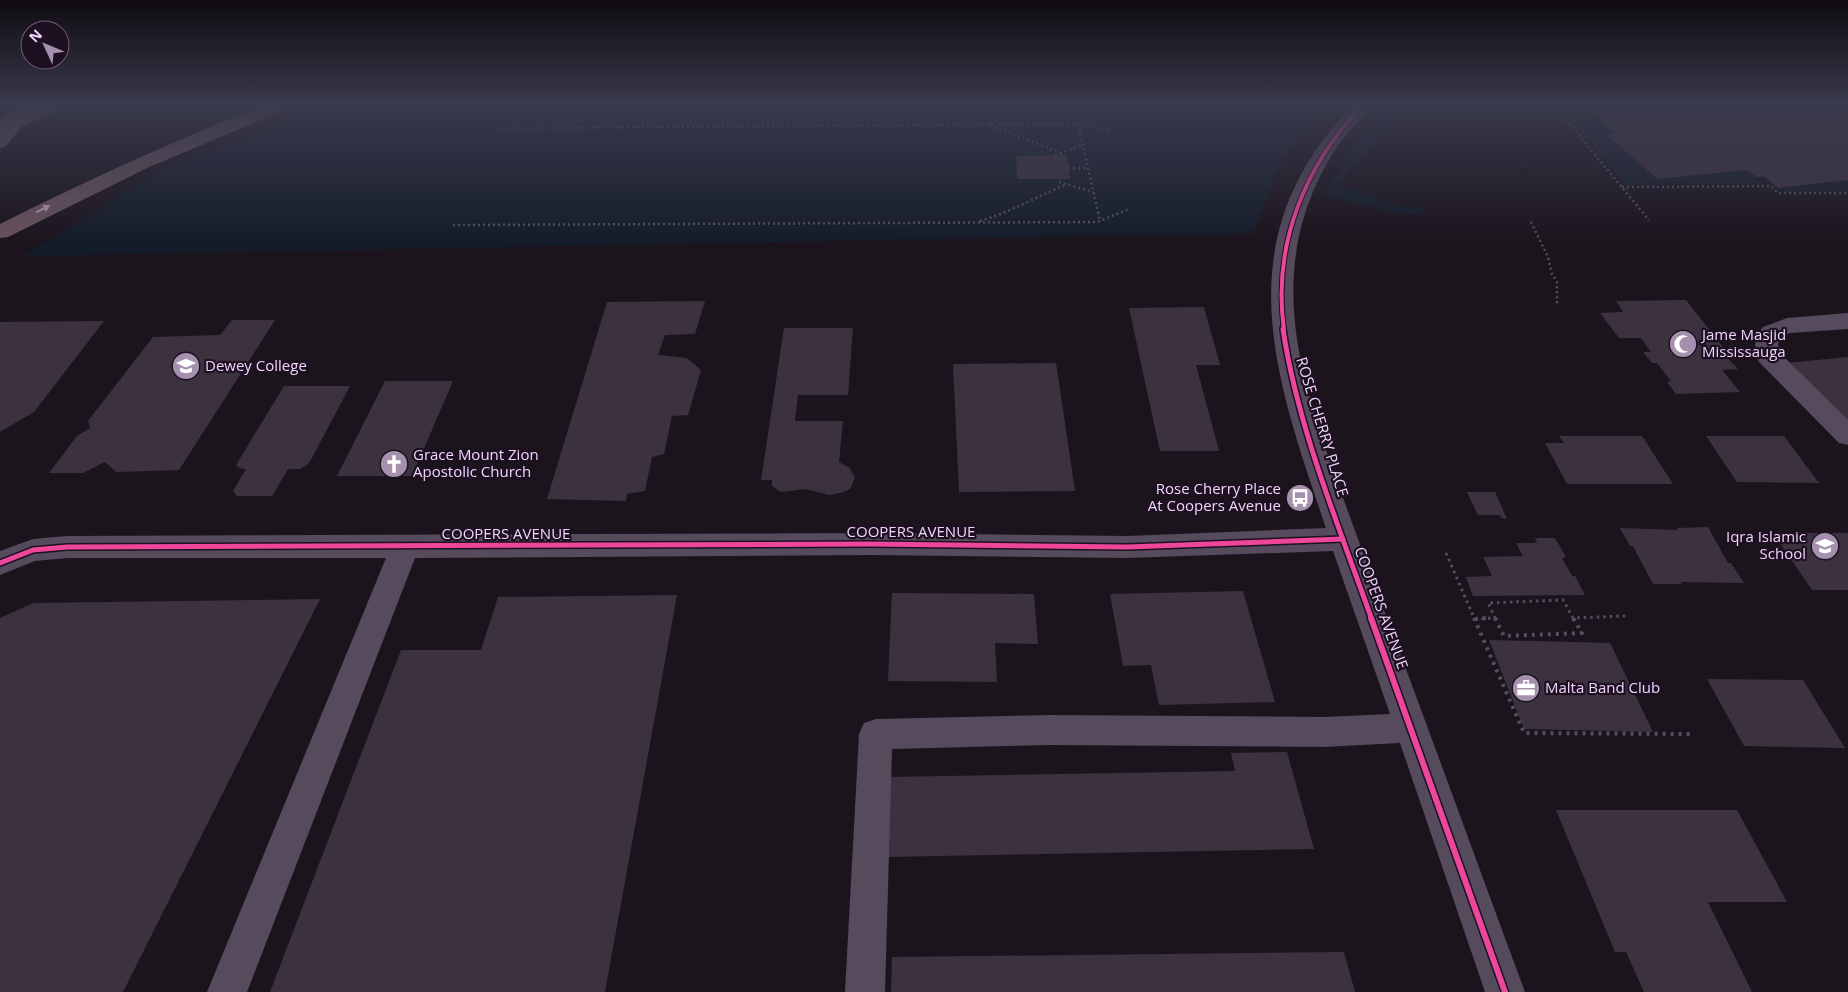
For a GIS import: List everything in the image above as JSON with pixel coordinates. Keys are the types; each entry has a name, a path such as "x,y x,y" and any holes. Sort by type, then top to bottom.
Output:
{"highway":[{"path":"0,232 169,150"}],"street":[{"name":"ROSE CHERRY PLACE","path":"1325,150 1312,172 1293,219 1286,248 1282,278 1282,323 1300,409 1343,539"},
{"path":"1848,321 1787,326 1771,332 1766,344 1768,356 1848,436"},
{"name":"COOPERS AVENUE","path":"0,563 33,550 67,547 862,544 1127,547 1343,539 1505,992"},
{"path":"227,992 405,547"},
{"path":"865,992 876,734 1048,730 1324,732 1411,728"}],"path":[{"path":"1054,150 1061,153"},
{"path":"1055,155 1068,150"},
{"path":"1083,150 1100,221"},
{"path":"1591,150 1649,220"},
{"path":"1068,168 1088,168"},
{"path":"1059,182 1093,193"},
{"path":"976,222 1001,214 1066,184"},
{"path":"1622,188 1771,186 1778,193 1848,194"},
{"path":"453,225 1100,221 1129,209"},
{"path":"1531,222 1548,257 1552,274 1557,282 1557,305"},
{"path":"1446,553 1524,733 1691,734"},
{"path":"1564,600 1582,633 1504,636 1495,618 1488,603 1564,600"},
{"path":"1573,618 1626,616"},
{"path":"1475,619 1495,618"}],"shaded area":[{"path":"215,150 1289,150 1283,157 1253,233 23,256 167,167"},
{"path":"1352,150 1367,150 1338,184 1412,210 1417,205 1428,211 1409,214 1396,212 1330,197 1325,194"},
{"path":"1597,150 1624,150 1657,179 1747,170 1757,177 1761,184 1626,185"},
{"path":"1848,180 1848,192 1783,192 1778,188"}],"building":[{"path":"1624,150 1848,150 1848,180 1778,188 1765,177 1757,177 1747,170 1657,179"},
{"path":"1067,155 1070,179 1017,179 1016,156"},
{"name":"Jame Masjid Mississauga","path":"1686,300 1726,351 1721,351 1738,369 1722,370 1740,392 1676,394 1667,382 1671,381 1657,363 1652,363 1643,352 1651,352 1641,338 1619,338 1600,313 1623,312 1616,301"},
{"path":"705,301 695,334 665,335 658,355 687,358 701,370 688,415 672,416 664,454 652,457 645,491 627,494 626,501 547,499 607,302"},
{"path":"1204,307 1220,365 1196,365 1219,451 1160,451 1129,308"},
{"path":"232,320 275,320 179,470 116,472 105,462 83,473 49,473 77,436 90,428 88,421 153,337 220,335"},
{"path":"104,321 34,412 0,432 0,322"},
{"path":"784,328 853,328 848,395 798,395 795,421 843,421 839,462 850,468 855,478 850,489 844,492 829,495 806,489 781,492 772,486 772,480 761,480"},
{"path":"1848,357 1848,422 1787,363"},
{"path":"1056,363 1075,491 959,492 953,364"},
{"path":"385,381 453,381 412,476 337,476"},
{"path":"284,386 350,386 307,465 300,469 288,469 272,496 237,496 233,491 246,469 239,468 236,465"},
{"path":"1559,436 1642,436 1673,484 1567,484 1545,443 1564,443"},
{"path":"1706,436 1784,436 1819,483 1737,482"},
{"path":"1467,492 1495,492 1507,519 1501,518 1500,515 1478,515"},
{"path":"1708,527 1728,563 1731,563 1744,583 1680,582 1682,584 1653,584 1633,546 1630,546 1620,528 1678,530 1677,528"},
{"path":"1773,533 1848,533 1848,590 1812,590"},
{"path":"1535,538 1555,538 1566,557 1562,558 1572,576 1575,576 1585,595 1473,596 1466,577 1492,576 1483,557 1523,556 1516,543 1537,543"},
{"path":"1243,591 1275,702 1159,705 1151,665 1123,666 1110,594"},
{"path":"892,593 1034,594 1038,644 995,643 997,682 888,681"},
{"path":"677,595 605,992 270,992 401,650 481,650 498,597"},
{"path":"320,599 123,992 0,992 0,618 33,603"},
{"path":"1489,640 1610,643 1653,732 1524,729"},
{"path":"1707,679 1803,680 1845,748 1744,746"},
{"path":"1287,752 1314,849 885,857 886,777 1235,771 1231,753"},
{"path":"1556,810 1737,810 1787,902 1708,902 1752,992 1644,992 1626,952 1615,952"},
{"path":"1344,952 1355,992 891,992 892,957"}],"cycle path":[{"path":"1325,150 1307,182 1297,205 1285,252 1281,301 1286,349 1291,373 1304,421 1332,505 1505,992"},
{"path":"0,563 33,550 67,547 871,544 1127,547 1343,539"}],"place":[{"name":"Jame Masjid Mississauga","path":"1683,344"},
{"name":"Dewey College","path":"186,366"},
{"name":"Grace Mount Zion Apostolic Church","path":"394,464"},
{"name":"Rose Cherry Place At Coopers Avenue","path":"1300,498"},
{"name":"Iqra Islamic School","path":"1825,546"},
{"name":"Malta Band Club","path":"1526,688"}]}
